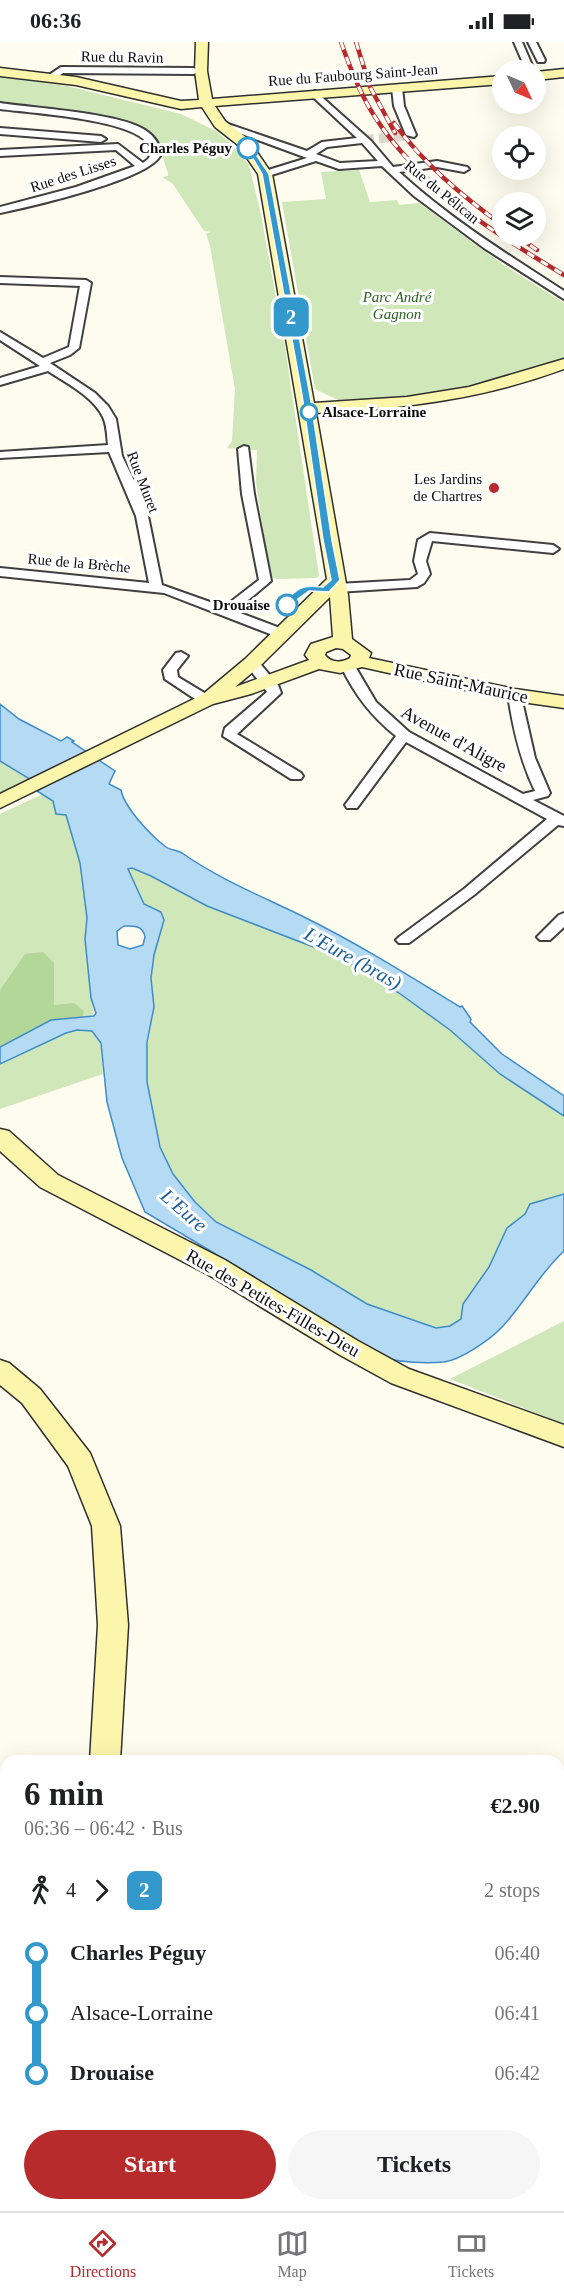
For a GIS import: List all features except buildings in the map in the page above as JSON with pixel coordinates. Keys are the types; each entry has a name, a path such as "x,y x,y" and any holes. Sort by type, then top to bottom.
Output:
{"main road":[{"path":"202,42 201,71 206,103 223,125 243,142 266,174 308,408 327,540 343,612 326,651"},
{"path":"0,72 52,77 164,102 223,125"},
{"path":"546,75 564,73"},
{"name":"Rue du Faubourg Saint-Jean","path":"164,102 181,105 492,81"},
{"path":"308,408 403,403 449,397 505,385 564,364"},
{"path":"206,700 252,663 337,584"},
{"path":"282,634 326,651"},
{"path":"0,802 206,700 268,681 326,651 359,649 361,657 353,664"},
{"name":"Rue Saint-Maurice","path":"326,651 331,667 353,664 564,702"},
{"name":"Rue des Petites-Filles-Dieu","path":"0,1137 49,1181 216,1267 349,1348 400,1376 564,1436"},
{"path":"0,1370 31,1396 80,1461 106,1526 113,1625 105,1755"}],"street":[{"path":"518,42 526,60"},
{"path":"532,42 541,60"},
{"name":"Rue du Ravin","path":"52,77 60,70 194,71"},
{"path":"397,88 399,106 411,135"},
{"name":"Rue du Pélican","path":"315,94 364,140 388,167 441,213 564,296"},
{"name":"Rue des Lisses","path":"0,106 117,122 130,126 153,142 156,153 154,159 141,166 34,203 0,210"},
{"path":"223,125 339,166 388,167 437,164 464,169"},
{"path":"0,131 108,140 141,166"},
{"path":"313,157 311,152 325,144 364,140"},
{"path":"0,153 118,147"},
{"path":"266,174 313,157"},
{"path":"0,280 86,283 74,348 46,364 0,382"},
{"name":"Rue Muret","path":"0,335 6,345 46,364 91,395 104,408 110,419 114,448 142,516 156,587"},
{"path":"0,455 114,448"},
{"path":"226,612 265,581 248,494 244,449"},
{"path":"337,584 413,584 424,574 420,561 424,540 430,537 553,549"},
{"name":"Rue de la Brèche","path":"0,572 156,587 180,593 282,634"},
{"path":"181,656 170,670 172,679 206,700"},
{"path":"252,663 268,681 274,693 269,700 230,732 230,736 296,776"},
{"name":"Avenue d'Aligre","path":"353,664 355,683 371,706 404,735 560,820"},
{"path":"515,695 520,733 543,793 523,798"},
{"path":"352,805 404,735"},
{"path":"404,940 560,820"},
{"path":"545,937 564,918"}],"green space":[{"path":"0,77 67,86 181,114 216,131 249,165 261,215 285,347 319,576 316,578 276,579 270,576 256,482 257,450 227,448 232,441 235,389 206,234 211,232 204,231 173,184 162,177 168,176 168,173 157,140 138,127 0,106"},
{"name":"Parc André Gagnon","path":"359,170 370,202 397,200 399,205 419,203 502,264 564,303 564,360 473,390 384,400 340,401 315,389 282,202 326,199 321,172"},
{"path":"0,761 31,779 0,794"},
{"path":"43,794 53,801 56,814 66,815 80,863 87,918 85,939 96,1033 101,1043 103,1074 0,1109 0,814"},
{"path":"128,868 151,876 207,906 342,958 400,993 450,1030 500,1074 564,1116 564,1194 530,1204 525,1214 507,1228 489,1267 463,1304 461,1319 450,1326 436,1328 367,1304 311,1270 216,1222 194,1202 173,1174 160,1147 147,1082 146,1055 154,1007 151,979 154,955 164,920 155,909 144,904"},
{"path":"43,952 54,963 54,1005 74,1003 84,1011 82,1019 51,1020 0,1047 0,990 25,954"},
{"path":"564,1321 564,1424 450,1379"}],"water":[{"path":"0,704 19,719 61,741 67,737 74,741 72,742 115,771 109,784 121,790 127,805 139,821 166,847 182,853 225,879 343,937 460,1007 462,1006 471,1019 470,1022 502,1054 564,1096 564,1116 500,1074 450,1030 399,993 342,958 207,906 151,876 132,868 128,869 144,904 161,912 164,920 154,955 151,978 154,1007 147,1042 147,1082 160,1147 173,1174 195,1202 216,1222 311,1270 367,1304 436,1328 450,1326 461,1319 463,1304 489,1267 507,1228 525,1214 530,1204 564,1194 564,1251 547,1269 511,1317 484,1343 444,1362 407,1362 370,1355 234,1265 145,1212 122,1158 107,1102 101,1043 92,1031 77,1030 66,1033 0,1064 0,1047 51,1020 94,1016 96,1013 91,998 85,939 87,918 80,863 66,815 56,814 53,801 37,791 43,787 0,761","holes":["124,926 137,927 142,930 145,937 143,945 130,949 118,945 117,931"]}],"tunnel":[{"path":"364,140 411,135"}],"railway":[{"path":"341,42 356,81 375,117 414,165 436,187 485,225 564,275"},
{"path":"356,42 370,87 395,133"},
{"path":"394,123 444,178 492,217"},
{"path":"531,246 537,250"}],"bus line":[{"name":"2","path":"248,148 266,174 306,395 327,540 336,580 325,590 308,588 297,594 287,605"}],"place":[{"name":"Charles Péguy","path":"248,148"},
{"name":"Alsace-Lorraine","path":"309,412"},
{"name":"Les Jardins de Chartres","path":"494,488"},
{"name":"Drouaise","path":"287,605"}],"water label":[{"name":"L'Eure (bras)","path":"353,958"},
{"name":"L'Eure","path":"184,1210"}]}
